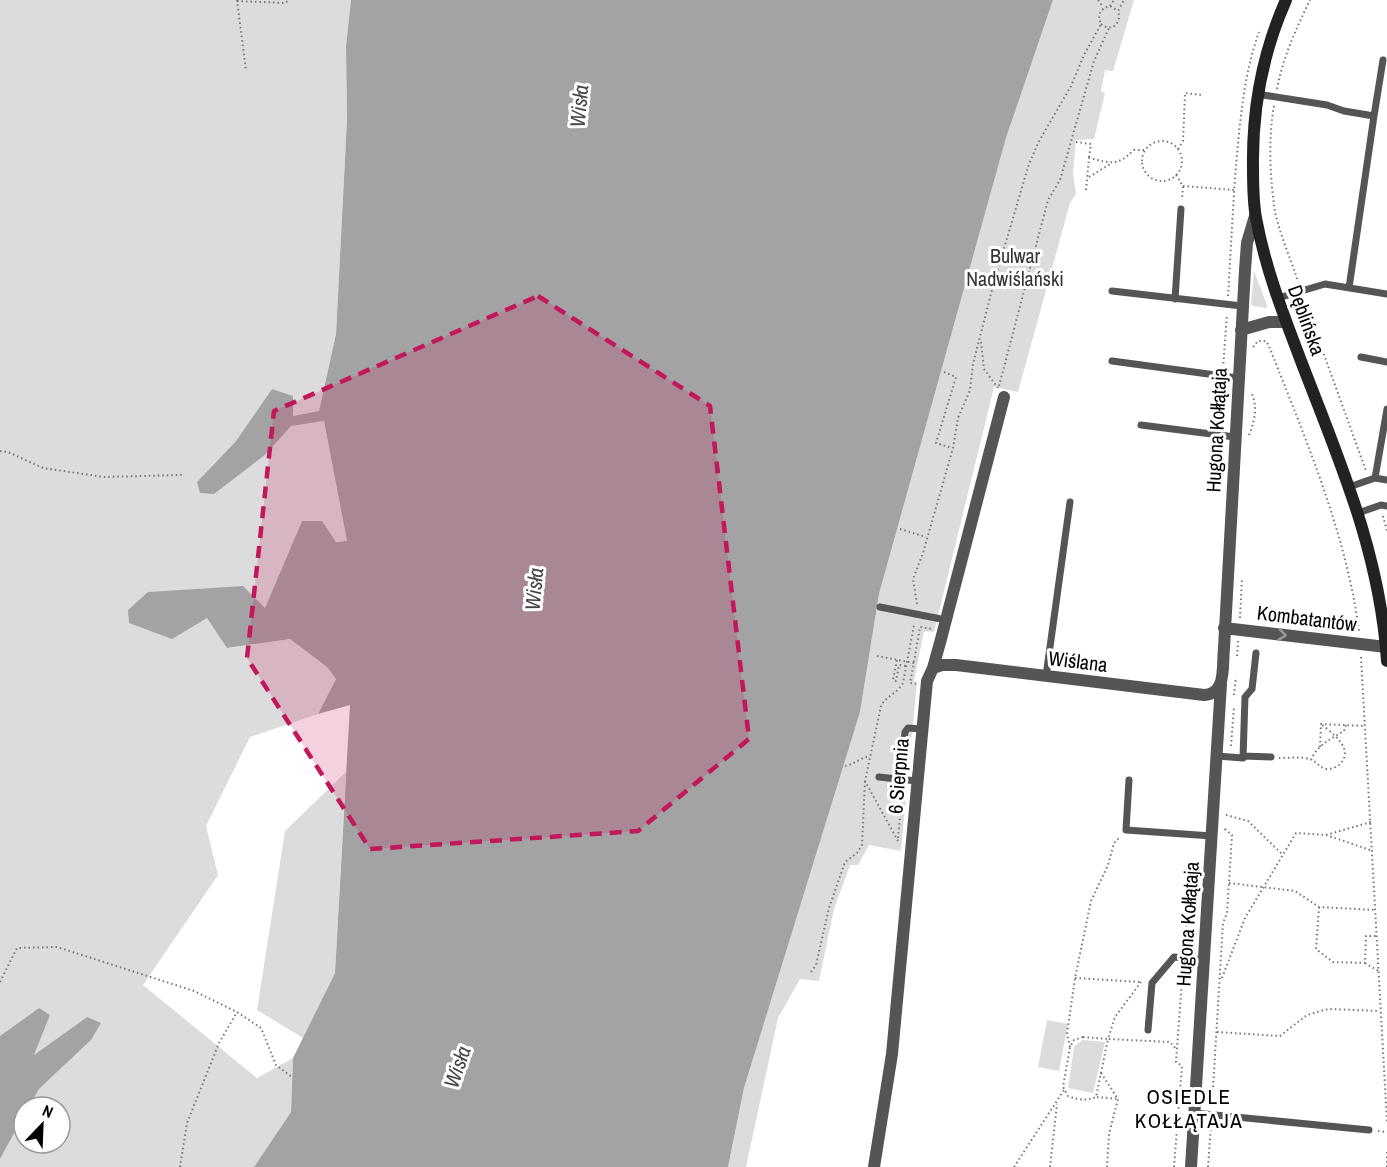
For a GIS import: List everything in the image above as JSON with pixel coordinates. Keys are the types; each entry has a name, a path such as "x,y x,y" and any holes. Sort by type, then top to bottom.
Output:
{"main road":[{"name":"Dęblińska","path":"1286,0 1268,46 1257,94 1252,139 1255,216 1286,322 1349,487 1375,570 1387,661"}],"street":[{"name":"Hugona Kołłątaja","path":"1191,1167 1242,306 1247,243 1255,216"},
{"path":"1241,330 1269,322 1286,322"},
{"name":"6 Sierpnia","path":"874,1167 892,1054 927,681 933,668 1004,397"},
{"name":"Kombatantów","path":"1224,628 1386,648"},
{"name":"Wiślana","path":"933,668 942,664 956,665 1204,695 1212,695 1219,688"}],"lane":[{"path":"1349,288 1383,60"},
{"path":"1257,94 1327,105 1344,111 1374,116"},
{"path":"1175,299 1181,209"},
{"path":"1278,298 1325,284 1387,294"},
{"path":"1112,291 1242,306"},
{"path":"1361,357 1387,362"},
{"path":"1112,361 1238,378"},
{"path":"1372,479 1387,409"},
{"path":"1141,425 1235,437"},
{"path":"1349,487 1372,479 1387,480"},
{"path":"1046,676 1070,502"},
{"path":"1358,513 1383,506"},
{"path":"880,607 946,620"},
{"path":"1243,756 1245,697 1252,689 1256,653"},
{"path":"900,779 905,732 908,728 922,729"},
{"path":"1217,756 1270,757"},
{"path":"879,777 917,781"},
{"path":"1129,780 1126,830 1212,836"},
{"path":"1148,1030 1152,983 1174,957 1203,960"},
{"path":"1194,1113 1369,1130"}],"path":[{"path":"246,71 237,1 285,3 289,0"},
{"path":"1098,0 1104,8"},
{"path":"1110,6 1118,11 1120,17 1118,23 1108,28 1101,24 1098,18 1100,12 1110,6 1114,0"},
{"path":"1118,11 1124,0"},
{"path":"1310,0 1291,39 1280,73 1276,97 1271,132 1276,214 1301,291 1372,479"},
{"path":"811,972 816,965 829,908 845,862 862,845 865,781 881,706 885,699 900,688 906,666 917,602 913,579 923,553 958,418 970,390 973,364 1019,194 1038,143 1071,86 1084,55 1101,24"},
{"path":"1062,173 1094,61 1108,28"},
{"path":"1178,149 1183,141 1185,93 1202,95"},
{"path":"1161,141 1171,143 1178,149 1182,158 1181,167 1176,175 1167,180 1158,180 1149,176 1143,168 1142,159 1145,150 1152,143 1161,141"},
{"path":"1076,142 1091,144 1086,190"},
{"path":"1088,178 1112,163 1123,160 1134,150 1145,150"},
{"path":"1089,158 1112,163"},
{"path":"1176,175 1183,186 1181,209"},
{"path":"1183,186 1234,190"},
{"path":"974,282 993,286"},
{"path":"980,340 984,369 1004,397"},
{"path":"1252,357 1254,346 1258,341 1266,341 1321,479 1344,554 1360,637"},
{"path":"944,372 956,377 936,443 952,448"},
{"path":"1249,436 1256,403 1250,391"},
{"path":"0,451 8,452 43,468 104,477 182,475"},
{"path":"1383,506 1387,531"},
{"path":"900,529 926,537"},
{"path":"1239,621 1242,574"},
{"path":"910,681 920,627 935,629"},
{"path":"1237,659 1238,638"},
{"path":"1361,651 1387,1122"},
{"path":"878,656 914,663"},
{"path":"897,660 893,680 896,681 899,665 906,666"},
{"path":"1230,758 1236,670"},
{"path":"1321,724 1365,726"},
{"path":"1270,757 1311,760 1326,769 1339,766 1344,759 1345,751 1342,743 1321,724"},
{"path":"1320,747 1321,724"},
{"path":"1311,760 1315,750 1344,731 1346,725"},
{"path":"845,766 855,764 861,758 870,756"},
{"path":"865,781 898,838"},
{"path":"1208,1167 1223,923 1227,913 1232,835 1225,829 1226,815 1248,821 1283,855"},
{"path":"1326,835 1371,822"},
{"path":"1070,1047 1067,1034 1090,902 1108,865 1114,843 1126,830"},
{"path":"1220,982 1245,918 1296,833 1326,835 1373,851"},
{"path":"1174,1167 1182,1066 1176,1062 1189,881 1196,877 1197,867"},
{"path":"1229,883 1295,891 1319,907 1376,910"},
{"path":"1319,907 1316,949 1333,962 1365,963 1380,972"},
{"path":"1365,963 1366,936 1378,936"},
{"path":"0,982 17,948 57,947 194,990 237,1012 261,1028 276,1065 292,1077"},
{"path":"1075,978 1141,982 1115,1017 1096,1096"},
{"path":"1217,1032 1280,1036 1307,1015 1328,1009 1382,1011"},
{"path":"180,1167 187,1123 219,1042 237,1012"},
{"path":"1118,1099 1096,1096 1089,1100 1080,1100 1068,1096 1063,1087 1070,1047 1074,1040 1083,1036 1170,1042 1177,1050"},
{"path":"1101,1073 1118,1099 1109,1134 1107,1167"},
{"path":"1014,1167 1064,1090"},
{"path":"1050,1167 1058,1101"},
{"path":"1386,1167 1387,1149"}],"highlighted area":[{"path":"538,296 710,406 749,739 638,831 370,849 247,658 274,411"}],"green space":[{"path":"0,0 351,0 346,46 347,120 336,334 319,411 293,416 272,389 236,441 197,482 266,454 291,426 324,421 347,541 337,542 302,521 265,608 207,618 228,648 290,639 327,667 336,679 318,714 250,737 206,826 218,875 143,985 257,1078 293,1058 291,1112 254,1167 0,1167 0,1159 12,1137 12,1155 72,1155 72,1095 36,1095 39,1089 91,1040 87,1017 33,1056 50,1015 39,1008 0,1036"},
{"name":"Bulwar Nadwiślański","path":"1053,0 1134,0 1113,71 1105,70 1101,91 1105,93 1094,139 1076,140 1073,173 1076,194 1070,203 1018,392 994,387 934,632 924,631 914,681 917,682 901,851 869,845 858,865 850,865 834,909 819,981 800,979 778,1018 746,1167 728,1167 744,1088 860,712 879,594 1006,138"},
{"path":"1254,271 1267,305 1266,308 1251,304"},
{"path":"346,772 335,973 303,1038 257,1010 285,831"},
{"path":"1047,1020 1068,1024 1059,1071 1038,1067"},
{"path":"1082,1040 1105,1042 1093,1093 1068,1088 1074,1047"}],"water":[{"name":"Wisła","path":"351,0 1053,0 1006,138 879,594 860,712 744,1088 728,1167 254,1167 291,1112 293,1058 335,973 350,705 318,714 336,679 327,667 290,639 227,648 207,618 172,639 129,623 128,610 148,592 243,586 265,608 302,521 322,521 336,542 347,541 324,421 291,426 266,454 214,494 200,493 197,482 236,441 272,389 293,396 293,416 319,411 336,334 347,120 346,46"},
{"path":"39,1008 50,1015 34,1055 87,1017 101,1023 91,1040 39,1089 36,1095 12,1095 12,1137 0,1159 0,1036"}],"district":[{"name":"OSIEDLE KOŁŁĄTAJA","path":"1189,1108"}]}
